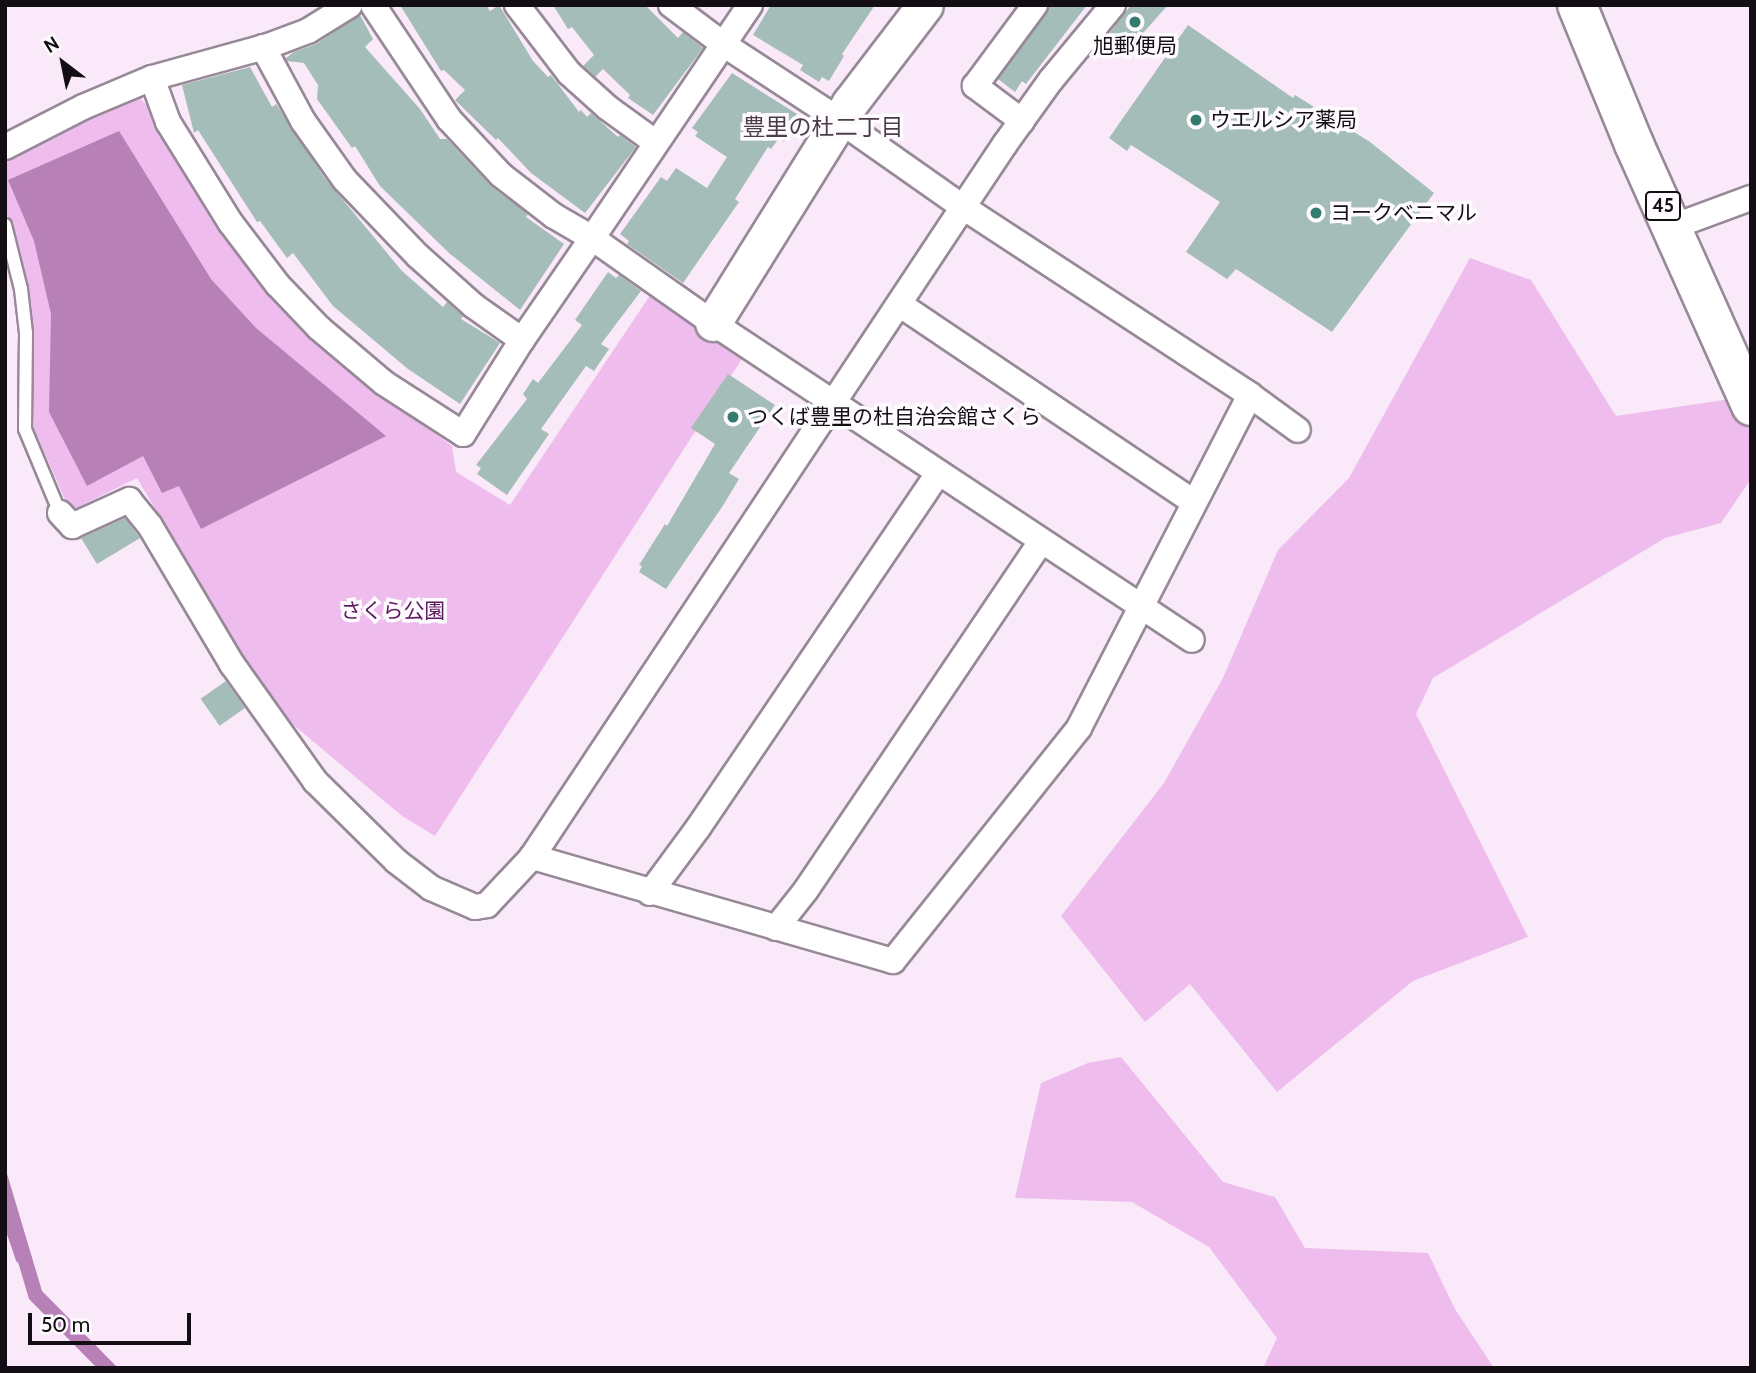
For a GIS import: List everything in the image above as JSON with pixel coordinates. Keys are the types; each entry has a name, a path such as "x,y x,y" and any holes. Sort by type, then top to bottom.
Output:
{"main road":[{"name":"45","path":"1577,5 1751,406"}],"street":[{"path":"5,147 83,107 152,78 263,47 308,31 351,5"},
{"path":"373,5 449,120 501,175 554,216 592,238 713,323 1192,640"},
{"path":"517,5 569,73 608,108 655,142"},
{"path":"671,5 723,44 839,120 963,207 1250,395 1298,430"},
{"path":"152,78 168,122 230,222 277,284 319,328 384,383 463,433 522,340 750,5"},
{"path":"713,323 839,120 925,5"},
{"path":"1022,121 975,86 1035,5"},
{"path":"60,513 72,526 129,500 150,526 232,664 316,781 396,861 432,888 475,907 487,905 531,857 963,207 1022,121 1113,5"},
{"path":"263,47 303,121 345,180 418,256 474,306 522,340"},
{"path":"1672,227 1751,198"},
{"path":"899,304 1194,502"},
{"path":"531,857 893,961 1079,728 1250,395"},
{"path":"650,893 698,828 939,474"},
{"path":"776,928 821,868 1041,542"}],"lane":[{"path":"5,225 21,289 26,333 25,429 60,513"}],"green space":[{"name":"さくら公園","path":"138,95 373,386 452,446 456,472 510,505 653,291 745,354 435,836 402,816 271,706 137,478 76,508 66,502 29,417 34,368 31,303 5,207 5,157"},
{"path":"1470,258 1531,280 1616,416 1751,396 1751,479 1721,523 1665,538 1433,678 1416,714 1528,937 1413,981 1277,1092 1190,984 1145,1022 1061,916 1164,783 1223,678 1278,550 1349,478"},
{"path":"1121,1057 1223,1182 1275,1197 1305,1248 1428,1253 1455,1309 1494,1368 1263,1368 1277,1338 1209,1247 1132,1202 1015,1198 1041,1083 1088,1063"}],"shaded area":[{"path":"119,131 211,279 256,328 386,436 201,529 179,486 162,493 143,456 87,486 49,412 51,314 34,241 8,180"},
{"path":"5,1167 42,1291 118,1368 97,1368 29,1299 5,1218"}],"building":[{"path":"400,5 486,5 490,11 499,5 533,61 548,77 551,75 579,112 581,110 587,117 591,113 618,137 620,135 636,147 585,213 531,173 498,138 496,140 455,100 465,90 444,70 441,71"},
{"path":"553,5 645,5 678,38 683,32 703,48 653,115 628,98 630,95 603,69 595,77 583,66 594,55 572,27 568,29"},
{"path":"771,5 875,5 842,54 844,56 829,81 822,77 819,82 800,70 803,65 753,35"},
{"path":"1051,5 1087,5 1026,84 1022,81 1015,92 998,79"},
{"path":"1131,5 1168,5 1127,51 1109,34"},
{"path":"360,15 373,39 365,47 420,109 440,139 447,139 492,187 528,214 526,217 564,244 520,310 449,253 380,186 355,146 352,148 317,99 318,85 304,63 287,61 286,58 294,52 316,44"},
{"name":"ヨークベニマル","path":"1188,25 1293,98 1295,95 1370,142 1434,193 1332,332 1236,269 1227,279 1186,252 1220,202 1131,145 1127,151 1109,138"},
{"path":"250,67 272,107 276,104 324,177 402,271 443,307 447,302 463,316 461,319 500,343 460,404 408,369 333,306 293,253 287,258 260,221 257,222 198,130 194,133 182,85"},
{"path":"732,73 797,114 793,120 797,123 784,142 779,138 771,149 768,147 735,199 739,202 683,283 627,244 629,241 620,234 661,177 667,181 676,168 707,188 727,157 695,136 698,132 692,128"},
{"path":"608,272 616,278 619,275 641,291 601,344 609,349 594,371 586,366 541,429 549,434 507,495 477,474 481,468 476,465 527,399 523,394 533,379 538,383 582,325 575,320"},
{"path":"728,374 775,405 729,473 739,479 666,589 639,572 642,566 639,565 665,524 667,526 715,444 691,428"},
{"path":"125,518 140,538 97,564 81,538"},
{"path":"226,681 245,708 220,726 201,699"}],"waterway":[{"path":"5,1219 19,1260"}],"place":[{"name":"旭郵便局","path":"1135,22"},
{"name":"ウエルシア薬局","path":"1196,120"},
{"name":"ヨークベニマル","path":"1316,213"},
{"name":"つくば豊里の杜自治会館さくら","path":"733,417"}],"district":[{"name":"豊里の杜二丁目","path":"823,127"}]}
